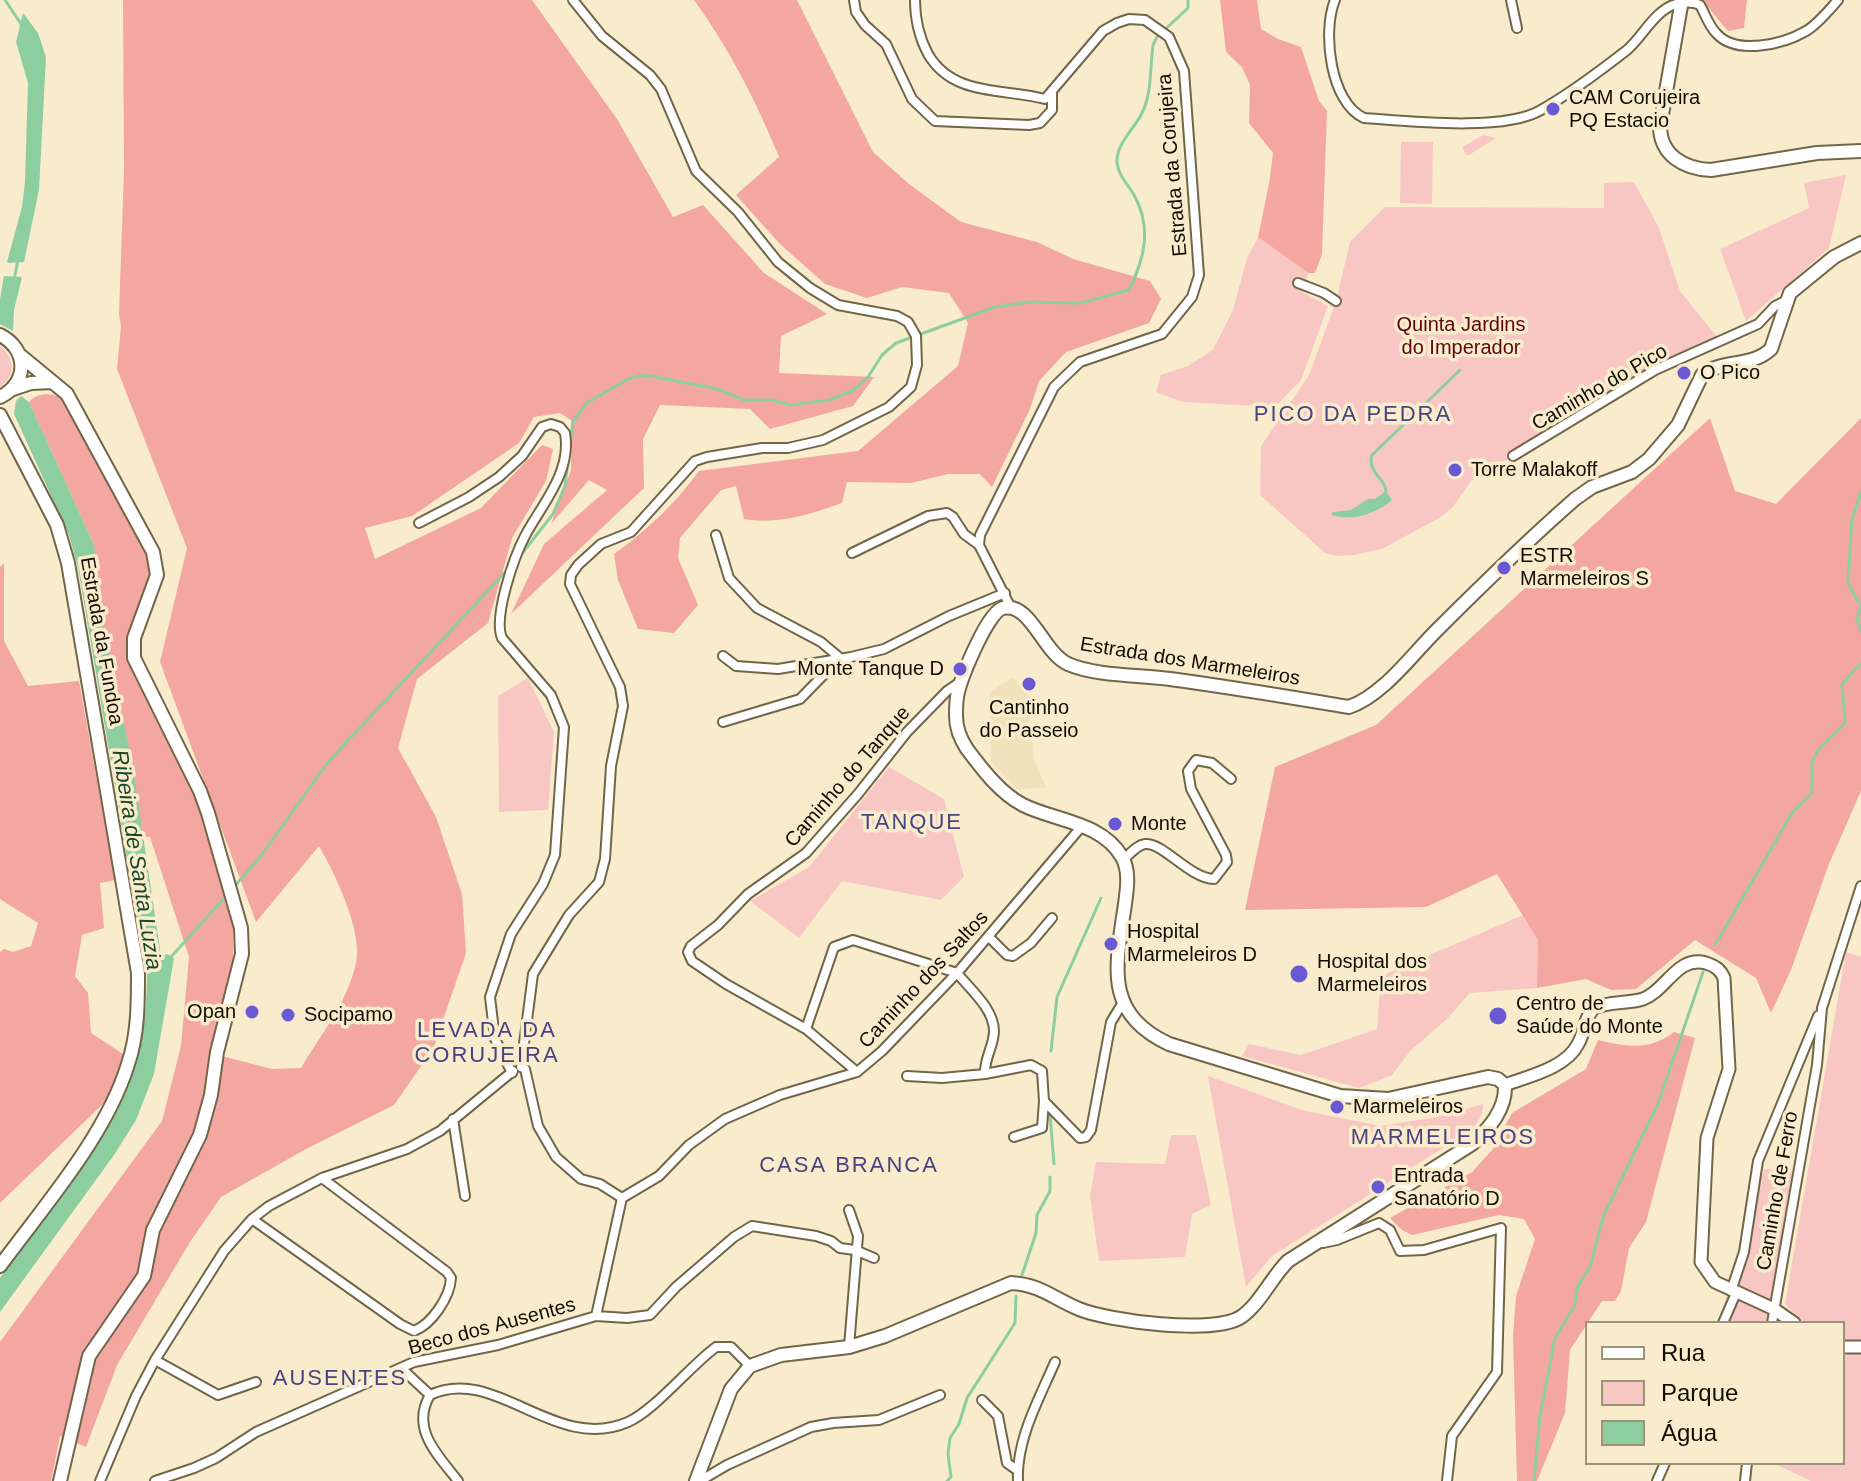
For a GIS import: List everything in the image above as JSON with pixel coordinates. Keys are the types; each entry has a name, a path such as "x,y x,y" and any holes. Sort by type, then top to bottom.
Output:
{"main road":[{"path":"1682,2 1660,126 1662,145 1672,157 1693,168 1711,170 1817,153 1861,151"},
{"name":"Estrada dos Marmeleiros","path":"1011,608 1027,617 1052,652 1067,664 1349,707 1364,702 1380,690 1437,630 1575,499 1592,487 1632,472 1649,459 1678,425 1702,375 1708,369 1741,364 1765,355 1771,349 1790,293 1841,253 1861,243"},
{"path":"0,335 13,343 21,356 67,394 141,526 156,561 157,575 134,638 134,658 200,791 241,928 242,954 200,1135 153,1230 144,1276 89,1356 60,1481"},
{"name":"Estrada da Fundoa","path":"0,1266 110,1109 129,1062 138,1009 138,973 68,563 57,525 3,420 11,390 22,370 21,356"},
{"path":"11,390 52,382"},
{"path":"698,1481 731,1389 750,1366 781,1355 849,1347 903,1329 1011,1283 1031,1284 1080,1309 1107,1317 1195,1326 1223,1325 1244,1315 1274,1274 1311,1245 1472,1144 1492,1125 1504,1099 1505,1085 1498,1079 1488,1077 1388,1099 1340,1096 1169,1044 1148,1034 1122,1004 1118,969 1127,886 1124,859 1108,840 1082,826 1011,798 965,746 956,720 958,691 991,616 1002,608 1011,608"}],"street":[{"path":"100,1481 136,1396 155,1360 224,1251 252,1219 269,1206 322,1178 407,1149 440,1131 521,1067 533,974 569,915 599,882 605,859 611,766 623,706 620,687 570,584 571,575 601,544 631,532 695,461 762,448 788,448 837,434 899,399 911,387 917,365 916,336 908,322 897,316 838,305 810,288 778,262 738,212 696,171 656,82 602,36 573,0"},
{"name":"Estrada da Corujeira","path":"854,0 856,12 865,25 886,44 912,99 935,121 1015,125 1040,123 1052,110 1052,91 1103,31 1129,19 1145,20 1169,37 1184,71 1198,241 1199,275 1192,297 1162,334 1080,362 1054,387 980,535 979,545"},
{"path":"915,0 920,36 925,48 934,63 955,82 1045,99 1052,91"},
{"path":"1335,0 1330,17 1329,47 1335,77 1352,111 1364,118 1448,122 1522,119 1539,112 1630,48 1661,13 1675,4 1700,5 1716,34 1737,44 1750,45 1786,39 1807,31 1838,0"},
{"path":"1511,0 1517,28"},
{"path":"1298,283 1336,301"},
{"name":"Caminho do Pico","path":"1513,456 1655,370 1758,324 1775,306 1785,301"},
{"path":"419,523 499,477 522,456 542,427 551,424 560,427 566,439 563,464 553,492 524,537 499,610 502,638 551,695 564,727 555,855 543,884 511,934 490,997 495,1039 512,1073"},
{"path":"852,553 939,513 953,517 964,534 979,545 1011,608"},
{"path":"716,535 729,578 757,608 821,642 840,658"},
{"path":"723,656 736,666 778,669 884,649 949,616 1005,593"},
{"path":"723,722 800,699 840,658"},
{"name":"Caminho do Tanque","path":"806,1029 726,984 689,958 691,946 718,925 748,894 806,853 907,732 963,679"},
{"path":"1124,859 1146,844 1156,845 1206,878 1214,879 1227,862 1226,855 1191,789 1188,778 1190,766 1195,758 1212,763 1231,779"},
{"name":"Caminho dos Saltos","path":"622,1198 659,1176 689,1145 725,1119 780,1095 857,1072 882,1051 957,973 1082,826"},
{"name":"Caminho de Ferro","path":"1772,1321 1817,1065 1822,1008 1861,886"},
{"path":"1853,905 1861,912"},
{"path":"989,937 1007,955 1013,956 1031,943 1052,918"},
{"path":"857,1072 806,1029 834,947 853,940 957,973 991,1018 994,1032 985,1059 985,1074"},
{"path":"1505,1085 1550,1068 1565,1058 1577,1047 1589,1013 1594,1008 1643,999 1680,967 1693,962 1703,962 1719,969 1724,978 1729,1069 1707,1138 1700,1254 1709,1276 1791,1321"},
{"path":"1044,1101 1080,1138 1086,1137 1091,1130 1111,1022 1122,1004"},
{"path":"1724,1321 1744,1252 1758,1161 1822,1008"},
{"path":"1801,1062 1809,1068 1817,1065"},
{"path":"907,1076 942,1078 1031,1065 1039,1068 1042,1071 1044,1101 1042,1128 1014,1137"},
{"path":"521,1067 525,1069 538,1126 556,1157 581,1179 600,1184 622,1198"},
{"path":"453,1119 465,1196"},
{"path":"252,1219 400,1324 414,1331 423,1328 448,1294 451,1278 447,1272 442,1265 322,1178"},
{"name":"Beco dos Ausentes","path":"155,1481 216,1458 256,1432 414,1362 490,1347 596,1316 622,1198"},
{"path":"849,1210 858,1236 849,1347"},
{"path":"1311,1245 1337,1240 1379,1223 1390,1230 1400,1251 1424,1250 1501,1228 1497,1372 1452,1436 1447,1481"},
{"path":"596,1316 627,1318 654,1313 676,1287 734,1237 752,1226 801,1232 874,1258"},
{"path":"458,1481 429,1444 423,1431 421,1420 424,1404 430,1395 452,1388 473,1388 561,1424 579,1429 596,1429 631,1421 716,1347 731,1347 750,1366"},
{"path":"155,1360 218,1395 256,1382"},
{"path":"1018,1481 1017,1470 1026,1429 1055,1362"},
{"path":"401,1368 430,1395"},
{"path":"698,1481 811,1427 879,1420 940,1395"},
{"path":"982,1400 998,1416 1007,1463 1017,1470"}],"shaded area":[{"path":"123,0 532,0 617,119 673,217 703,205 764,273 827,314 781,336 779,373 874,377 853,406 770,429 750,409 660,405 643,439 644,488 511,614 544,544 607,490 589,480 551,524 571,470 572,421 560,413 534,417 519,443 412,516 365,528 375,559 481,508 542,445 553,449 546,481 512,538 488,623 417,679 398,748 436,817 462,894 466,953 433,1049 394,1105 306,1149 221,1197 190,1242 117,1365 86,1447 60,1436 51,1481 0,1481 0,1342 162,1121 181,1046 189,957 150,837 141,837 132,764 103,622 94,545 29,402 36,396 49,394 63,398 155,568 129,636 129,660 200,801 233,928 233,973 214,1054 272,1069 301,1068 347,991 356,963 352,919 319,846 256,922 160,662 187,548 117,369 121,326 124,170"},
{"path":"694,0 797,0 873,152 909,184 961,222 1037,242 1073,259 1150,281 1161,299 1149,323 1066,352 1039,381 1030,409 992,487 980,474 948,474 911,483 847,482 842,503 769,521 744,519 736,486 721,490 680,538 678,558 698,605 674,633 638,629 618,580 614,554 660,516 699,471 858,451 958,366 968,323 949,293 902,287 867,298 825,284 779,243 736,195 779,157 741,76"},
{"path":"1220,0 1257,0 1261,29 1301,47 1319,101 1327,111 1322,254 1315,273 1308,273 1258,237 1273,153 1249,123 1250,85 1242,67 1226,52"},
{"path":"1702,0 1747,0 1744,28 1728,31"},
{"path":"1710,418 1735,491 1776,504 1861,418 1861,791 1771,1013 1756,978 1695,940 1636,989 1611,990 1586,979 1537,988 1538,940 1497,874 1426,907 1245,910 1275,767 1376,725"},
{"path":"4,563 4,641 28,686 79,681 115,880 100,883 104,928 82,935 75,976 88,993 91,1033 123,1054 109,1098 0,1203 0,952 4,949 13,952 31,946 38,923 0,899 0,567"},
{"path":"1013,677 1036,706 1029,720 1034,759 1046,788 1017,789 991,761 989,693"},
{"path":"1674,1032 1695,1038 1646,1222 1629,1248 1621,1291 1615,1301 1602,1301 1589,1321 1585,1321 1585,1327 1570,1350 1565,1413 1537,1481 1517,1481 1513,1336 1516,1296 1535,1239 1524,1219 1499,1215 1412,1235 1390,1218 1472,1172 1493,1149 1512,1113 1586,1069 1598,1040 1638,1046"}],"green space":[{"path":"1483,135 1496,138 1466,155 1462,147"},
{"path":"1401,142 1433,142 1432,204 1400,203"},
{"path":"1846,175 1829,248 1746,321 1720,249 1809,208 1804,183"},
{"name":"Quinta Jardins do Imperador","path":"1634,182 1659,228 1680,291 1721,342 1655,370 1471,481 1452,508 1439,518 1382,549 1354,555 1325,553 1260,495 1261,446 1309,375 1336,301 1350,242 1385,207 1604,208 1604,183"},
{"path":"1258,237 1308,273 1304,293 1328,306 1301,380 1275,407 1182,402 1156,392 1161,375 1188,366 1213,350 1233,310 1247,258"},
{"path":"0,346 9,356 12,367 9,378 0,387"},
{"path":"528,678 554,732 548,810 499,812 498,696"},
{"path":"889,767 944,799 964,877 941,900 842,881 799,938 750,901 809,867"},
{"path":"1523,915 1538,940 1537,988 1470,993 1446,1020 1411,1050 1392,1075 1359,1088 1242,1056 1249,1044 1301,1055 1377,1029 1381,976"},
{"path":"1846,952 1861,957 1861,1342 1845,1339 1845,1321 1801,1321 1785,1304"},
{"path":"1208,1076 1302,1110 1380,1126 1437,1117 1483,1104 1477,1123 1463,1136 1272,1256 1246,1287"},
{"path":"1171,1135 1196,1135 1211,1205 1192,1214 1185,1257 1099,1261 1090,1196 1096,1162 1165,1164"},
{"path":"1764,1169 1792,1171 1767,1321 1720,1321"},
{"path":"1845,1350 1861,1352 1861,1481 1811,1481 1777,1465 1845,1465"}],"water":[{"path":"23,13 38,33 46,57 39,190 24,262 9,263 25,182 28,83 16,42"},
{"path":"4,276 22,277 14,310 13,331 0,324"},
{"path":"21,396 29,402 94,545 103,622 132,762 161,956 167,954 174,958 154,1074 136,1120 0,1312 0,1278 121,1103 139,1050 147,975 78,567 69,535 14,414 16,401"},
{"path":"1386,491 1392,500 1378,510 1355,517 1331,515 1333,512 1351,510"}],"waterway":[{"name":"Ribeira de Santa Luzia","path":"5,0 21,24"},
{"path":"520,556 553,514 565,486 573,421 587,403 628,379 645,375 718,389 744,400 772,400 791,405 829,400 854,390 868,377 882,355 896,343 995,307 1029,302 1080,303 1129,290 1139,266 1145,231 1140,207 1119,172 1118,155 1145,105 1153,45 1157,37 1188,8 1188,0"},
{"name":"Ribeira de Santa Luzia","path":"14,280 18,260"},
{"path":"1386,491 1372,466 1372,455 1460,370"},
{"path":"1861,492 1852,519 1848,583 1861,607 1857,619 1861,631"},
{"path":"233,888 260,857 328,762 510,567"},
{"path":"1715,945 1792,813 1812,793 1812,762 1818,750 1845,723 1842,684 1861,663"},
{"path":"169,959 228,894"},
{"path":"1051,1051 1057,997 1101,898"},
{"path":"1534,1481 1540,1415 1555,1338 1574,1307 1578,1286 1590,1267 1603,1217 1658,1104 1703,972"},
{"path":"1050,1114 1054,1164"},
{"path":"1022,1275 1036,1233 1037,1215 1050,1191 1050,1177"},
{"path":"947,1481 951,1477 948,1454 950,1438 959,1424 967,1398 1015,1323 1016,1296"}],"place":[{"name":"CAM Corujeira PQ Estacio","path":"1553,109"},
{"name":"O Pico","path":"1684,373"},
{"name":"Torre Malakoff","path":"1455,470"},
{"name":"ESTR Marmeleiros S","path":"1504,568"},
{"name":"Monte Tanque D","path":"960,669"},
{"name":"Cantinho do Passeio","path":"1029,684"},
{"name":"Monte","path":"1115,824"},
{"name":"Hospital Marmeleiros D","path":"1111,944"},
{"name":"Hospital dos Marmeleiros","path":"1299,974"},
{"name":"Opan","path":"252,1012"},
{"name":"Socipamo","path":"288,1015"},
{"name":"Centro de Saúde do Monte","path":"1498,1016"},
{"name":"Marmeleiros","path":"1337,1107"},
{"name":"Entrada Sanatório D","path":"1378,1187"}],"district":[{"name":"PICO DA PEDRA","path":"1353,415"},
{"name":"TANQUE","path":"912,823"},
{"name":"LEVADA DA CORUJEIRA","path":"487,1044"},
{"name":"MARMELEIROS","path":"1443,1138"},
{"name":"CASA BRANCA","path":"849,1166"},
{"name":"AUSENTES","path":"340,1379"}]}
